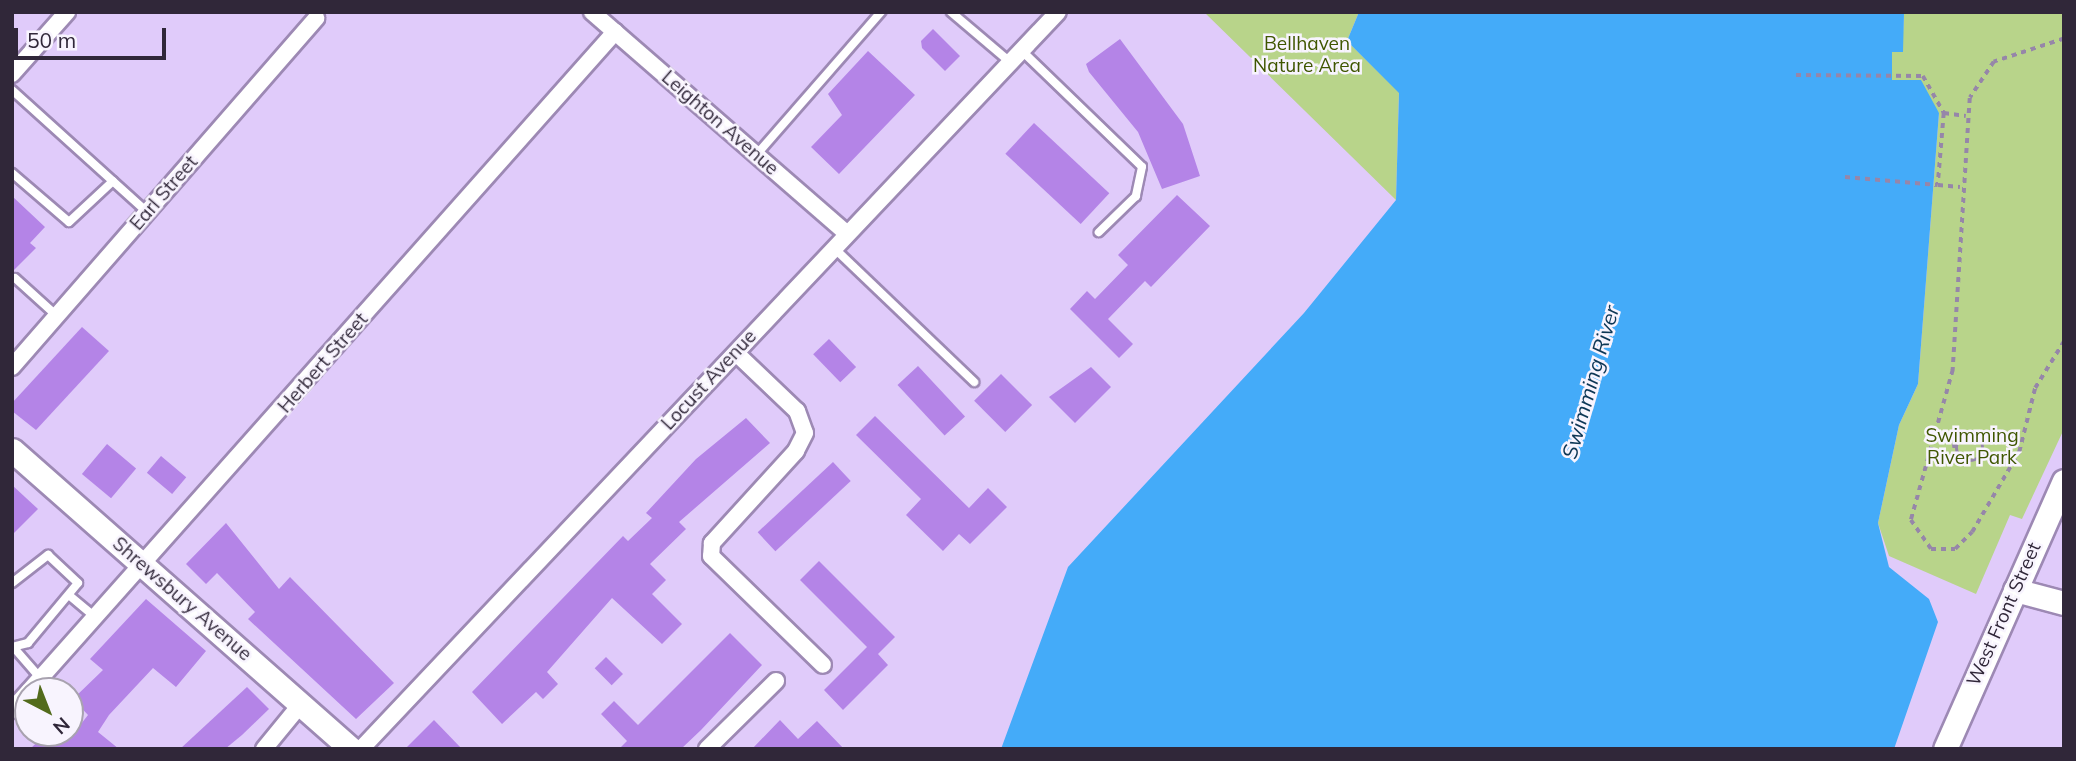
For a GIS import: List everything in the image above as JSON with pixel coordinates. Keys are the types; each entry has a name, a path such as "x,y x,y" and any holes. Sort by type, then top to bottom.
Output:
{"main road":[{"name":"Shrewsbury Avenue","path":"12,450 351,749"},
{"name":"West Front Street","path":"1945,749 2064,481"},
{"path":"2015,590 2064,603"}],"street":[{"path":"12,74 67,12"},
{"name":"Leighton Avenue","path":"592,12 847,234"},
{"name":"Locust Avenue","path":"361,749 1058,12"},
{"name":"Earl Street","path":"12,367 316,18"},
{"name":"Herbert Street","path":"41,677 615,32"},
{"path":"736,353 797,411 805,433 796,452 712,543 711,556 823,665"},
{"path":"707,749 776,681"},
{"path":"264,749 301,704"}],"lane":[{"path":"757,154 881,12"},
{"path":"951,12 1016,56 1142,167 1136,196 1099,232"},
{"path":"12,90 148,212"},
{"path":"12,173 69,222 113,181"},
{"path":"834,248 974,382"},
{"path":"15,278 57,316"},
{"path":"12,583 48,555 75,575 70,596 28,643 14,648 39,677"},
{"path":"70,596 94,616"}],"path":[{"path":"2064,39 1987,66 1967,116 1952,370 1911,526 1922,543 1947,552 1966,540 2013,466 2040,376 2064,341"},
{"path":"1796,75 1923,76 1944,113 1938,185"},
{"path":"1944,113 1967,116"},
{"path":"1845,177 1961,187"},
{"path":"1934,438 1956,443 1972,435 1983,446 1979,458 1956,457 1956,443"}],"green space":[{"name":"Bellhaven Nature Area","path":"1204,12 1359,12 1347,41 1399,92 1396,200"},
{"name":"Swimming River Park","path":"1892,12 2064,12 2064,429 2022,519 2010,515 1976,594 1889,556 1878,523 1899,425 1918,384 1939,113 1892,81 1892,51 1902,52 1904,14"}],"water":[{"name":"Swimming River","path":"1359,12 1904,14 1903,52 1892,52 1892,80 1921,80 1939,113 1918,384 1899,425 1878,523 1889,567 1929,599 1938,622 1894,749 1001,749 1068,567 1304,313 1396,200 1399,93 1347,41"}],"building":[{"path":"933,29 960,56 945,71 922,48 921,41"},
{"path":"1120,39 1183,124 1200,176 1162,189 1138,132 1089,72 1086,64"},
{"path":"868,51 915,95 839,174 811,147 842,115 828,94"},
{"path":"1034,123 1109,193 1081,224 1005,154"},
{"path":"1177,195 1210,226 1151,287 1145,281 1108,319 1133,344 1119,358 1070,309 1087,291 1095,299 1128,265 1118,255"},
{"path":"12,196 45,227 30,243 36,248 12,272"},
{"path":"82,327 109,351 36,430 12,411 12,403"},
{"path":"829,339 856,367 840,382 813,354"},
{"path":"918,366 965,416 945,436 898,385"},
{"path":"1091,367 1111,387 1075,423 1049,397"},
{"path":"1001,374 1032,405 1005,432 974,401"},
{"path":"875,416 969,508 988,488 1007,507 970,544 959,534 943,551 906,515 921,499 856,435"},
{"path":"746,418 770,443 679,522 686,529 650,564 666,580 652,594 682,624 662,644 612,598 547,672 558,684 543,699 536,692 502,724 472,692 623,536 628,541 652,518 646,513 696,459"},
{"path":"107,444 136,468 111,498 82,474"},
{"path":"161,456 186,477 172,494 147,473"},
{"path":"833,462 851,481 775,551 758,532"},
{"path":"12,485 38,509 12,535"},
{"path":"226,523 279,589 290,577 394,683 356,719 248,619 255,612 217,573 206,584 186,564"},
{"path":"819,561 895,637 878,654 888,665 843,710 824,690 867,647 800,580"},
{"path":"146,599 206,651 176,687 153,668 109,715 98,732 119,749 30,749 84,747 84,720 88,715 84,711 84,688 103,670 90,659"},
{"path":"730,633 762,665 701,730 681,749 619,749 627,741 601,714 614,701 638,725"},
{"path":"606,657 623,674 612,685 595,668"},
{"path":"247,687 269,709 242,735 225,749 180,749"},
{"path":"434,720 462,749 405,749"},
{"path":"780,720 798,739 817,721 844,749 752,749"}]}
